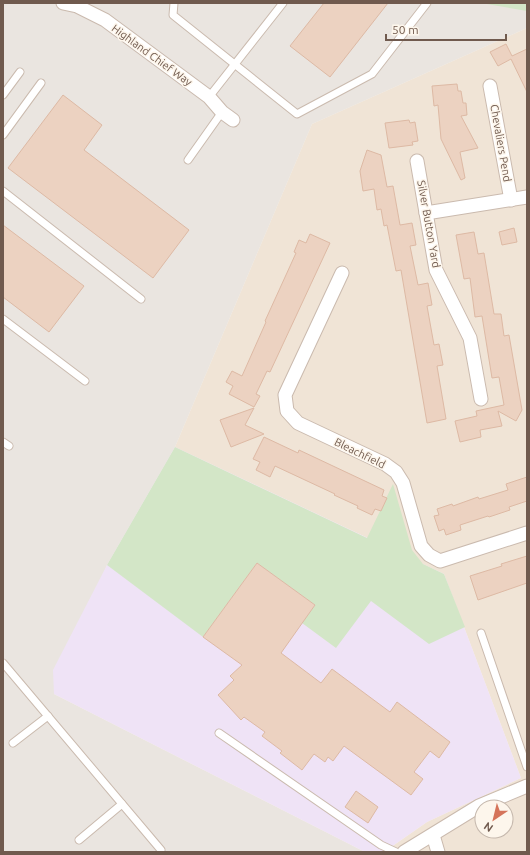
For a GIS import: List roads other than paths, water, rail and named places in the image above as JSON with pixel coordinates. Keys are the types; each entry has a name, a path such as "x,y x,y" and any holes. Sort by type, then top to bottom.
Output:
{"street":[{"name":"Highland Chief Way","path":"63,3 77,5 104,20 209,97 222,112 233,120"},
{"name":"Chevaliers Pend","path":"490,86 511,200"},
{"name":"Silver Button Yard","path":"417,161 436,270 470,338 480,399"},
{"path":"426,213 527,198"},
{"name":"Bleachfield","path":"342,273 285,396 287,411 298,423 385,464 396,472 403,483 422,546 429,555 440,561 527,533"},
{"path":"404,852 479,806 527,786"},
{"path":"433,834 438,852"}],"lane":[{"path":"174,3 173,15 297,114 372,74 427,3"},
{"path":"209,97 283,3"},
{"path":"3,95 20,72"},
{"path":"3,135 41,83"},
{"path":"188,160 222,112"},
{"path":"3,191 141,299"},
{"path":"3,319 85,381"},
{"path":"480,633 527,767"},
{"path":"3,663 161,850"},
{"path":"13,743 48,716"},
{"path":"219,733 381,845 396,852"},
{"path":"79,840 122,804"}]}
